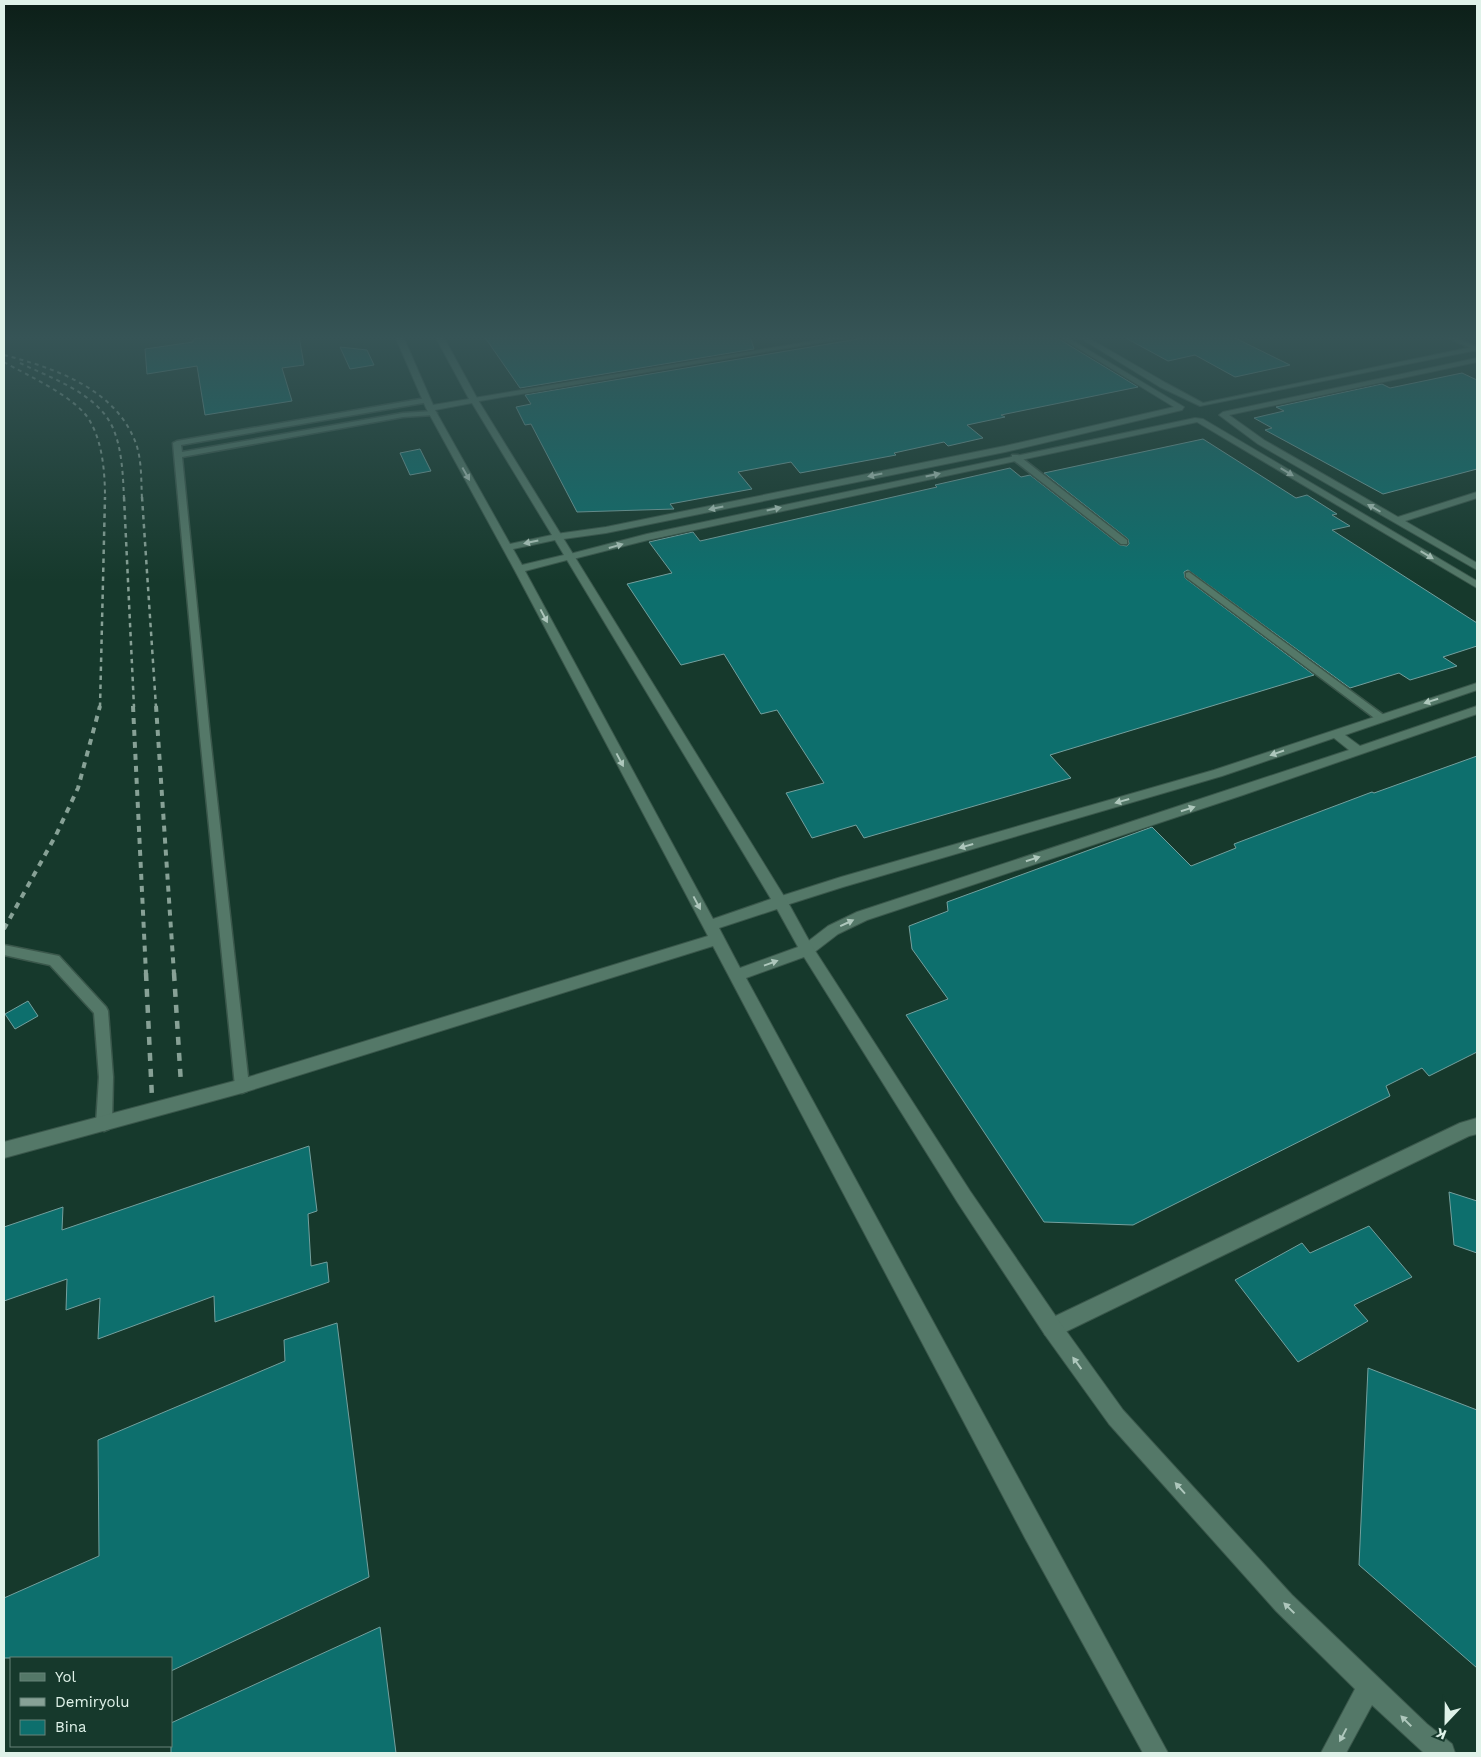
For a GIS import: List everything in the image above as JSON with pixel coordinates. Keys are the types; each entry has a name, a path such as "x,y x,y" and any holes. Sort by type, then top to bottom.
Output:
{"street":[{"path":"435,418 519,569 1028,1521 1156,1753"},
{"path":"485,418 780,902 806,950 964,1197 1052,1328 1116,1417 1284,1602 1418,1733 1443,1753"},
{"path":"507,547 556,537 606,530 1005,449 1137,418"},
{"path":"1189,418 1477,585"},
{"path":"519,569 647,537 1015,457 1197,421 1213,421 1222,418"},
{"path":"1228,418 1261,442 1477,567"},
{"path":"1005,449 1015,457"},
{"path":"1396,521 1477,495"},
{"path":"4,1150 242,1086 712,932 780,902 841,882 1218,773 1477,686"},
{"path":"735,976 806,950 833,930 862,916 1239,792 1477,710"},
{"path":"1335,733 1359,751"},
{"path":"1218,773 1239,792"},
{"path":"1052,1328 1456,1134 1477,1126"},
{"path":"1333,1753 1370,1686"}],"lane":[{"path":"242,1086 178,443 352,418"},
{"path":"178,455 386,418"},
{"path":"1015,457 1124,542"},
{"path":"1189,575 1381,718"},
{"path":"4,950 54,960 101,1011 106,1077 104,1124"}],"building":[{"path":"521,418 1000,418 967,425 983,438 948,446 944,442 894,453 896,455 800,473 791,462 738,472 752,489 670,504 674,509 577,512 531,424 525,425"},
{"path":"1254,418 1477,418 1477,469 1383,494 1265,430 1272,428"},
{"path":"1203,439 1296,498 1307,495 1337,514 1332,515 1350,526 1332,530 1477,623 1477,646 1443,657 1457,666 1410,680 1399,673 1350,688 1188,570 1184,572 1185,578 1314,675 1050,755 1071,778 864,838 856,825 812,838 786,793 824,783 777,710 761,714 724,654 681,665 627,584 672,573 649,542 693,532 700,541 937,487 935,485 1010,468 1021,477 1030,475 1120,545 1127,546 1129,544 1128,539 1044,473"},
{"path":"420,449 431,471 410,475 400,453"},
{"path":"1477,756 1477,1052 1429,1076 1422,1068 1386,1086 1390,1096 1133,1225 1044,1222 906,1015 948,999 912,949 909,926 948,911 947,902 1152,827 1191,866 1236,848 1234,844 1372,792 1374,793"},
{"path":"28,1001 38,1016 15,1029 5,1014"},
{"path":"309,1146 317,1211 308,1214 311,1266 327,1262 329,1282 215,1322 214,1296 98,1339 100,1298 66,1310 67,1279 4,1301 4,1227 63,1207 62,1230"},
{"path":"1449,1192 1477,1201 1477,1253 1454,1245"},
{"path":"1369,1226 1412,1277 1354,1305 1368,1321 1298,1362 1235,1280 1302,1243 1310,1253"},
{"path":"337,1323 369,1577 172,1671 172,1657 4,1658 4,1598 99,1556 98,1440 285,1361 284,1340"},
{"path":"1368,1368 1477,1410 1477,1668 1359,1565"},
{"path":"380,1627 396,1753 171,1753 172,1723"}],"railway":[{"path":"88,418 101,450 105,498"},
{"path":"107,418 118,443 124,499"},
{"path":"121,418 135,441 139,455 142,499"},
{"path":"124,497 134,707"},
{"path":"142,497 156,707"},
{"path":"100,707 105,498"},
{"path":"4,929 56,835 78,788 100,706"},
{"path":"133,706 146,974"},
{"path":"156,706 174,974"},
{"path":"146,973 152,1098"},
{"path":"174,973 181,1084"}]}
